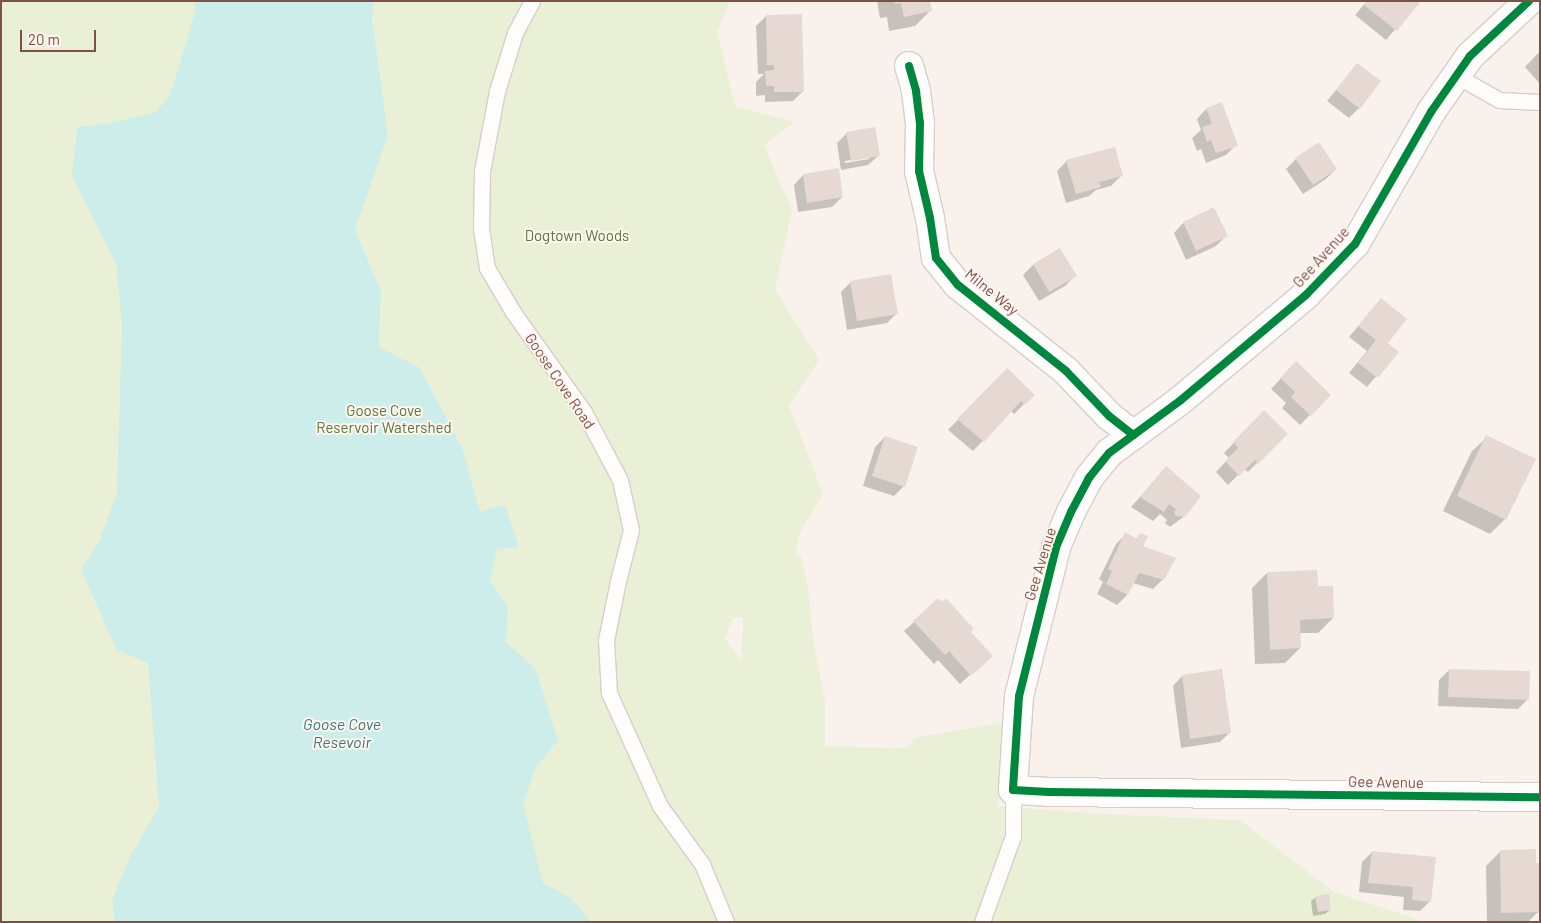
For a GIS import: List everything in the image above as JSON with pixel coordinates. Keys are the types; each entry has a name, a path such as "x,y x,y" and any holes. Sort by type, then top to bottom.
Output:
{"street":[{"name":"Gee Avenue","path":"1529,1 1470,56 1431,112 1355,244 1306,295 1180,400 1109,453 1089,478 1070,512 1056,548 1019,696 1013,790 1049,792 1540,797"},
{"name":"Milne Way","path":"909,66 916,90 920,123 919,171 930,218 936,258 958,285 1066,371 1109,416 1133,435"}],"lane":[{"name":"Goose Cove Road","path":"532,1 515,34 497,91 482,170 481,228 487,268 513,312 584,412 620,480 631,530 606,640 609,693 660,806 702,864 726,922"},
{"path":"1457,76 1498,100 1529,103 1540,102"},
{"path":"982,922 1013,836 1013,790"}],"green space":[{"name":"Goose Cove Reservoir Watershed","path":"1,1 730,1 717,33 735,106 795,122 764,145 792,210 775,289 819,360 789,405 823,494 799,534 796,554 801,556 807,581 815,651 825,702 825,746 907,748 915,738 1003,722 998,806 1103,814 1240,820 1334,892 1426,922 1,922","holes":["743,617 742,660 725,639 733,618"]}],"water":[{"name":"Goose Cove Resevoir","path":"194,1 374,1 372,19 388,135 355,230 381,291 379,347 420,368 462,448 480,512 505,505 519,547 497,549 490,580 508,607 506,642 535,668 558,740 536,767 523,804 543,883 571,898 591,922 115,922 112,901 127,862 159,807 148,663 117,650 81,570 99,542 117,492 122,324 116,263 72,175 77,127 106,124 156,112 170,95 196,9"}],"building":[{"path":"894,1 930,1 932,11 904,17 901,3 895,4"},
{"path":"1367,1 1421,1 1397,31 1364,5"},
{"path":"802,14 804,92 774,92 774,86 766,86 765,71 774,70 774,65 767,65 766,15"},
{"path":"1357,63 1381,81 1360,109 1336,90"},
{"path":"1222,102 1238,146 1216,153 1211,140 1207,142 1202,127 1212,124 1206,108"},
{"path":"875,127 880,156 851,161 846,132"},
{"path":"1319,142 1337,169 1313,185 1295,158"},
{"path":"1115,147 1123,176 1099,182 1101,187 1076,194 1066,160"},
{"path":"839,168 843,197 807,203 803,174"},
{"path":"1214,207 1228,236 1196,251 1183,222"},
{"path":"1060,248 1077,276 1049,292 1033,264"},
{"path":"891,274 898,314 857,321 850,281"},
{"path":"1381,298 1407,319 1388,343 1399,352 1378,378 1358,363 1376,340 1358,326"},
{"path":"1296,361 1331,395 1311,416 1291,397 1295,392 1280,378"},
{"path":"1007,368 1035,395 1025,405 1021,401 984,442 957,419"},
{"path":"1264,410 1288,434 1258,464 1255,460 1239,476 1225,461 1238,448 1233,442"},
{"path":"1486,435 1536,459 1506,520 1457,496"},
{"path":"885,436 918,447 905,487 872,476"},
{"path":"1166,466 1201,496 1185,517 1176,516 1174,513 1176,509 1169,504 1164,512 1140,497"},
{"path":"1125,532 1137,539 1140,533 1148,536 1143,546 1176,558 1164,580 1139,573 1128,595 1106,584 1112,571 1108,569"},
{"path":"1317,570 1318,586 1333,586 1334,618 1300,620 1301,648 1270,650 1267,572"},
{"path":"938,598 942,602 946,598 974,629 971,632 993,656 971,676 949,651 945,655 913,621"},
{"path":"1222,669 1231,733 1190,739 1182,675"},
{"path":"1449,669 1530,671 1529,700 1448,697"},
{"path":"1536,849 1536,863 1540,863 1539,912 1501,913 1500,850"},
{"path":"1372,851 1436,857 1431,902 1412,900 1413,887 1368,883"},
{"path":"1329,894 1331,910 1318,912 1315,896"}],"cycle path":[{"path":"1529,1 1470,56 1431,112 1355,244 1306,295 1181,400 1109,453 1089,478 1071,512 1056,548 1019,696 1013,790 1049,792 1540,797"},
{"path":"909,66 916,91 920,123 919,171 930,218 936,258 958,285 1066,371 1109,416 1133,435"}],"park label":[{"name":"Dogtown Woods","path":"577,236"}]}
